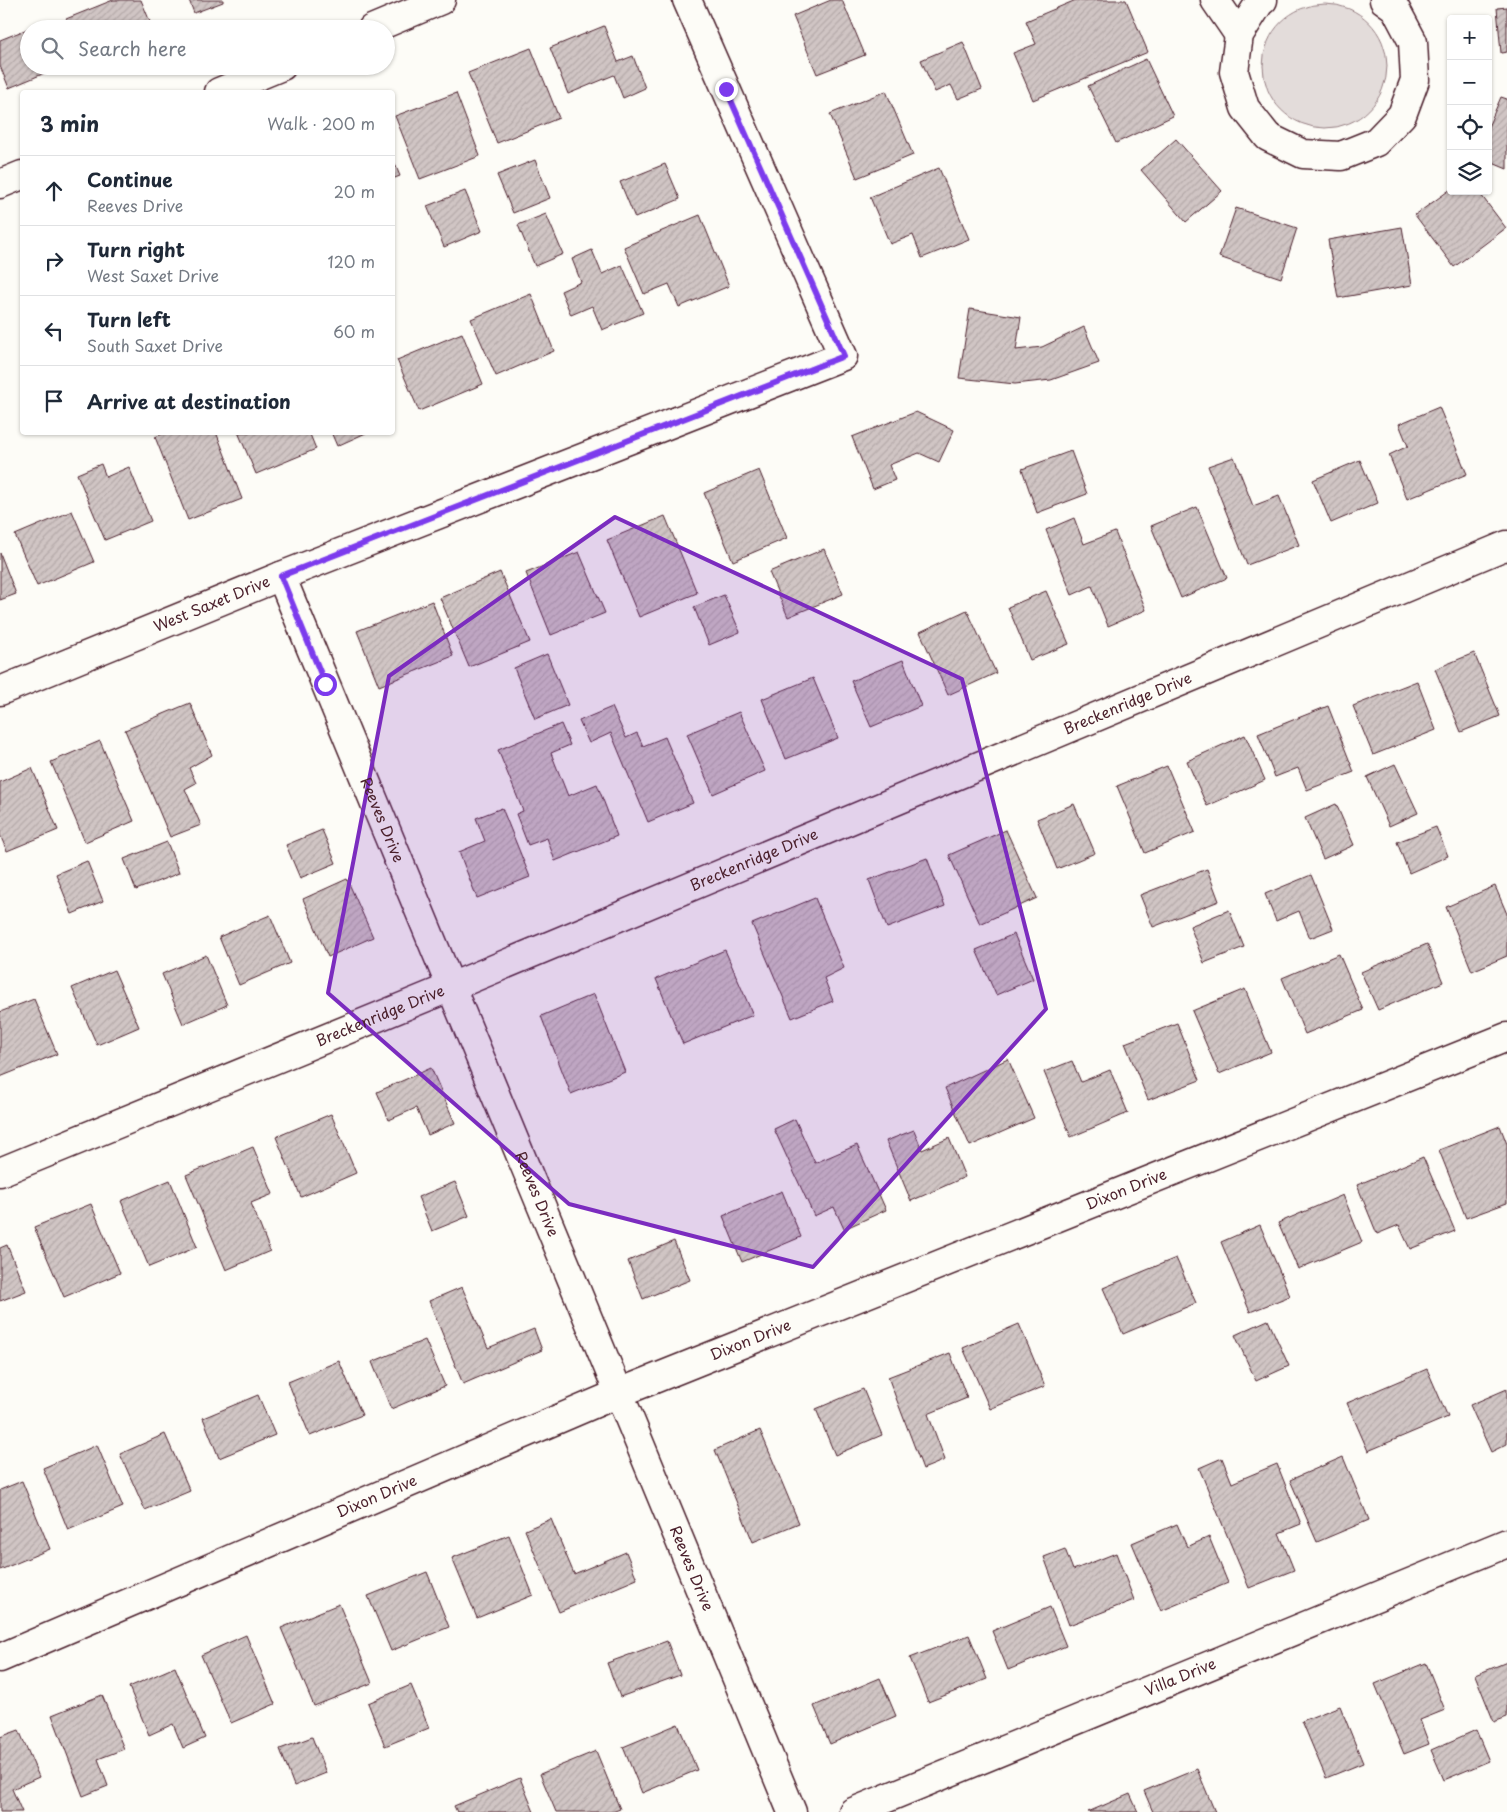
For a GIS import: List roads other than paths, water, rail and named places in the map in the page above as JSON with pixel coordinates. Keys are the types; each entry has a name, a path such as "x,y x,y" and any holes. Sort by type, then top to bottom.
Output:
{"street":[{"path":"393,20 440,0"},
{"name":"West Saxet Drive","path":"0,691 281,576 844,356 687,0"},
{"path":"1216,0 1239,34"},
{"path":"1263,0 1239,34 1234,72 1244,108 1268,138 1303,154 1341,156 1376,142 1402,115 1415,80 1413,42 1395,8 1384,0"},
{"path":"225,90 261,75"},
{"path":"0,184 20,176"},
{"name":"Breckenridge Drive","path":"0,1172 451,987 1507,545"},
{"name":"Reeves Drive","path":"281,576 792,1812"},
{"name":"Dixon Drive","path":"0,1658 619,1394 1507,1037"},
{"name":"Villa Drive","path":"853,1812 1507,1543"}]}
